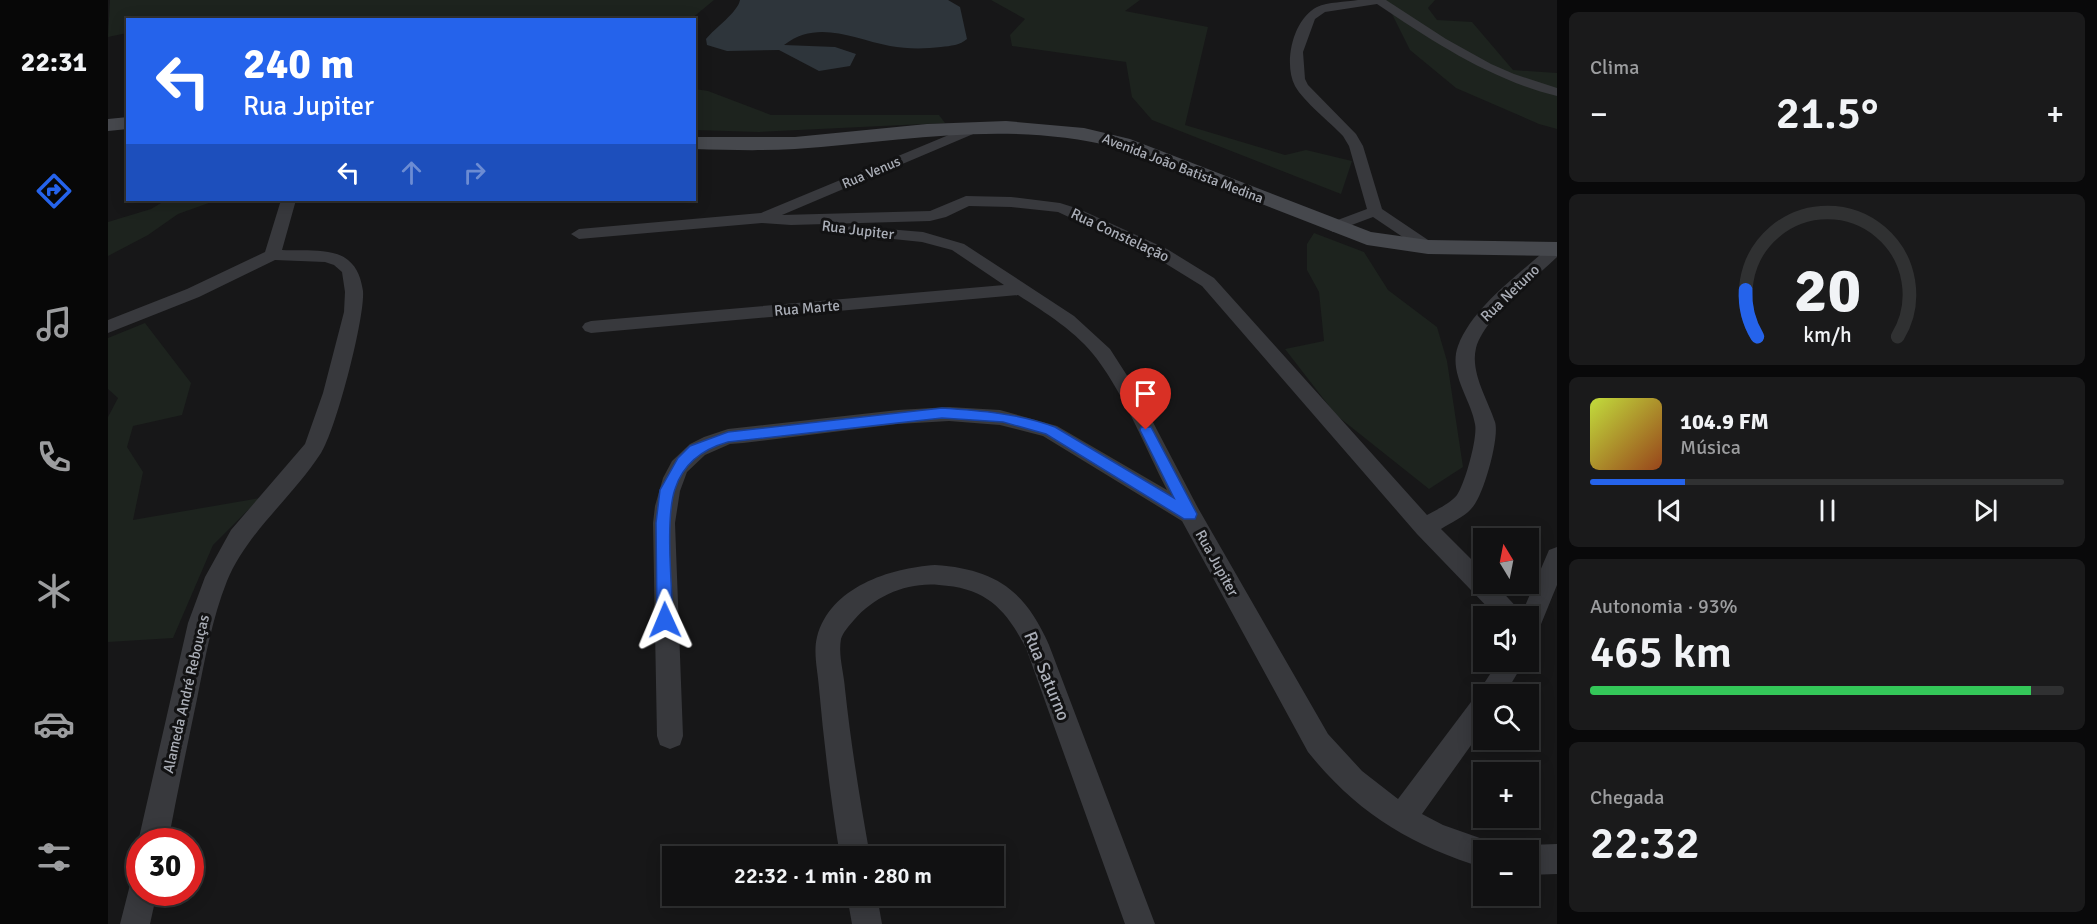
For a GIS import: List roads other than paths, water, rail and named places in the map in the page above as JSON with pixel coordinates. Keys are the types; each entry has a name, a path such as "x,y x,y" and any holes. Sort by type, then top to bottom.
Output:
{"main road":[{"path":"108,125 126,123"},
{"name":"Avenida João Batista Medina","path":"696,143 807,142 952,127 1051,128 1091,133 1123,143 1333,227 1367,238 1428,247 1556,249"}],"street":[{"path":"1428,247 1375,211 1356,146 1349,134 1302,87 1295,72 1306,25 1315,12 1331,7 1379,0 1478,63 1524,83 1557,92"},
{"name":"Rua Venus","path":"762,218 980,126"},
{"path":"272,255 288,201"},
{"name":"Rua Constelação","path":"579,234 762,218 791,220 930,216 966,201 1044,205 1073,212 1161,253 1208,282 1425,528 1501,606"},
{"path":"1333,227 1375,211"},
{"name":"Rua Jupiter","path":"791,220 832,228 923,237 947,243 969,253 1068,320 1103,353 1125,388 1190,514 1318,743 1348,779 1401,819 1459,847 1473,850"},
{"name":"Rua Netuno","path":"1425,528 1464,503 1473,486 1486,426 1467,372 1465,358 1467,347 1478,323 1556,249"},
{"name":"Alameda André Rebouças","path":"108,327 193,293 272,255 325,257 340,261 350,271 354,292 353,312 333,393 314,447 239,537 217,577 200,623 156,828"},
{"name":"Rua Marte","path":"591,327 1024,289"},
{"path":"670,736 664,523 667,490 682,462 695,450 711,442 728,437 942,413 1003,417 1033,424 1050,431 1190,514"},
{"path":"1536,606 1557,557"},
{"name":"Rua Saturno","path":"854,846 834,706 829,638 848,607 880,586 905,578 947,574 979,582 1005,597 1023,618 1036,645 1140,924"},
{"path":"1401,819 1473,719"},
{"path":"1539,860 1557,859"},
{"path":"135,924 139,906"},
{"path":"864,906 867,924"}]}
